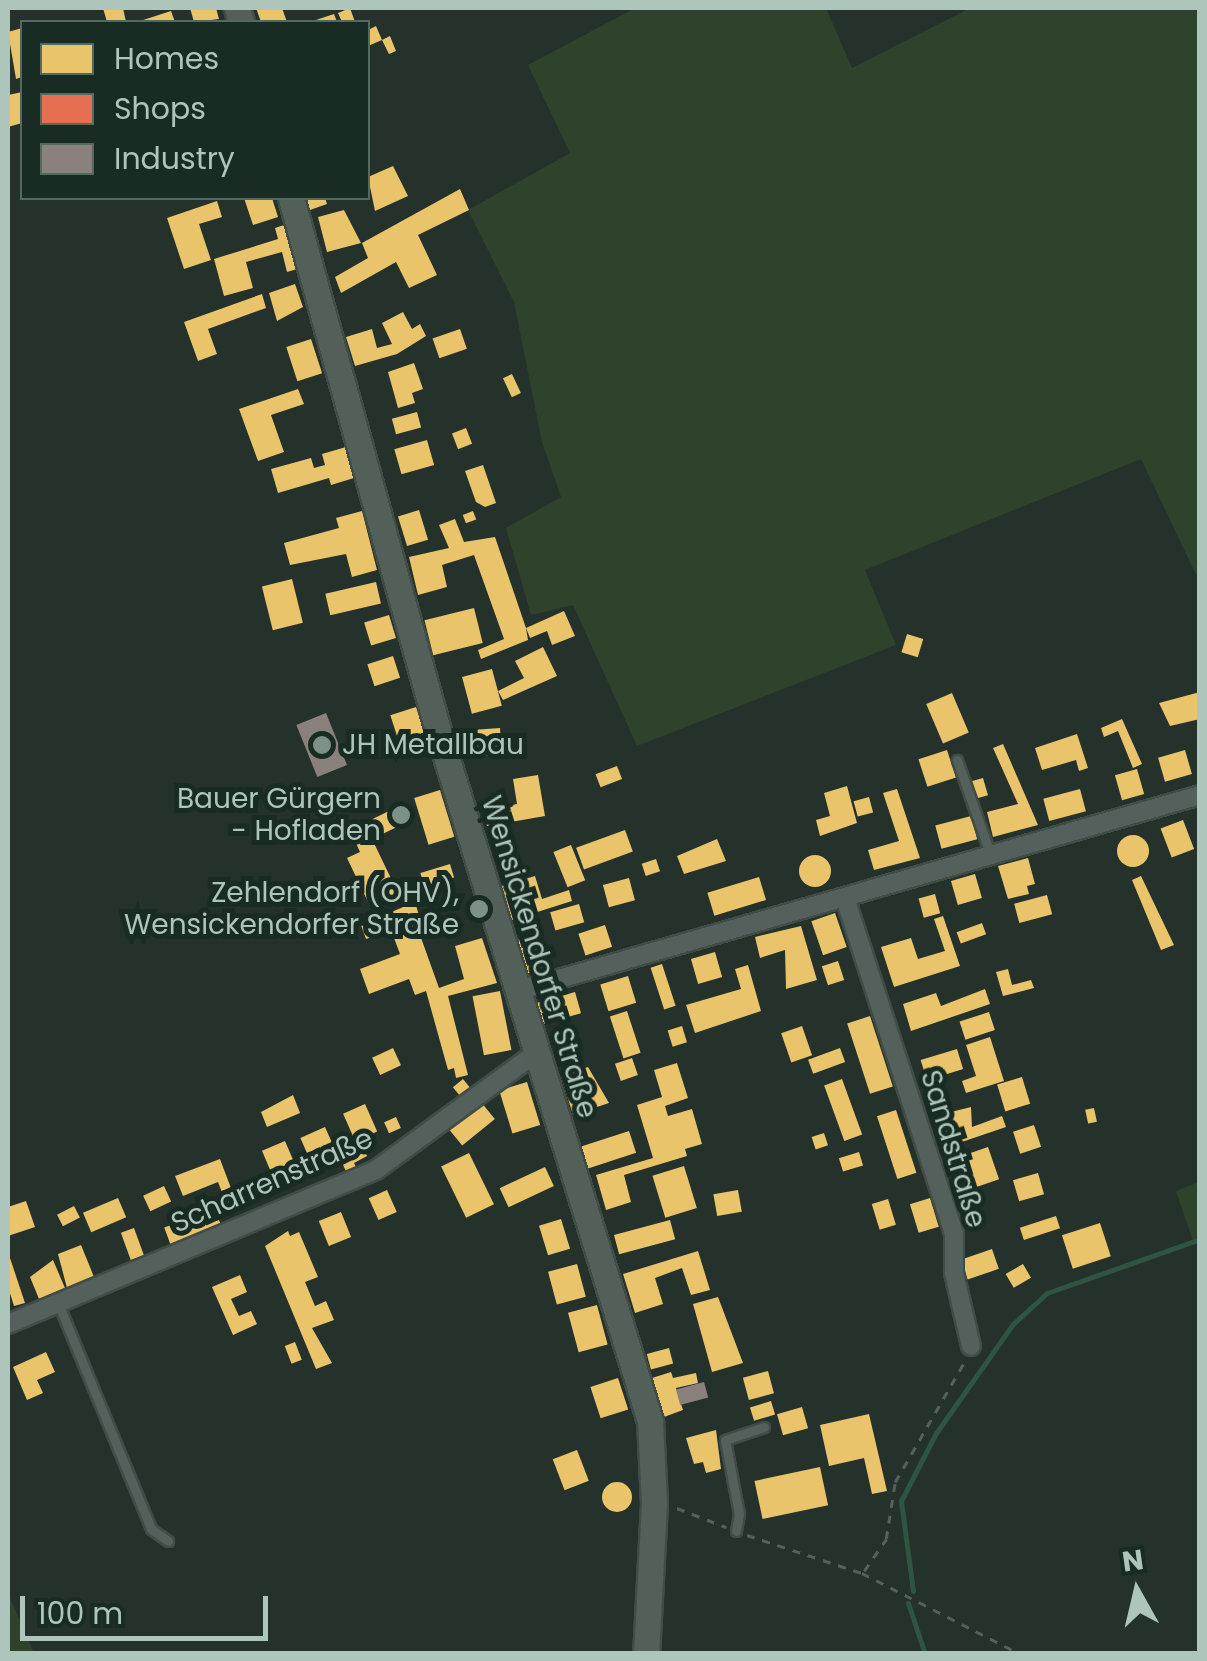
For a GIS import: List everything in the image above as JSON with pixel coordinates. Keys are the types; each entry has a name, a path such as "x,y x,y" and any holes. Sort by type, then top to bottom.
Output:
{"main road":[{"name":"Wensickendorfer Straße","path":"292,200 517,991 650,1420 660,1504 646,1654"}],"street":[{"path":"517,991 1200,795"},
{"name":"Sandstraße","path":"846,898 954,1234 954,1273 971,1346"},
{"name":"Scharrenstraße","path":"8,1324 376,1170 536,1053"}],"lane":[{"path":"957,760 991,856"},
{"path":"58,1304 152,1529 168,1541"},
{"path":"736,1531 726,1440 764,1427"}],"path":[{"path":"862,1573 886,1539 896,1482 971,1346"},
{"path":"660,1504 862,1573 1020,1654"}],"green space":[{"path":"635,8 826,8 852,68 970,8 1199,8 1199,581 1141,459 865,570 896,645 637,746 573,605 531,615 506,528 561,497 542,442 514,302 468,210 570,153 528,65"},
{"path":"1199,1182 1199,1239 1193,1241 1176,1191"},
{"path":"8,1593 34,1653 8,1653"}],"building: Homes":[{"path":"103,8 123,8 126,20 106,20"},
{"path":"190,8 216,8 219,19 211,20 193,20"},
{"path":"256,8 282,8 286,20 260,20"},
{"path":"350,8 354,20 341,20 338,13"},
{"path":"171,11 174,20 143,20"},
{"path":"376,26 382,40 370,45 370,29"},
{"path":"20,29 20,78 16,79 8,32"},
{"path":"390,36 396,51 389,54 382,40"},
{"path":"20,92 20,124 8,127 8,95"},
{"path":"393,166 408,196 375,211 370,176"},
{"path":"460,189 469,210 418,235 437,275 409,288 396,262 341,293 335,277 368,258 362,243"},
{"path":"245,200 273,200 278,217 253,225"},
{"path":"307,200 326,200 327,204 310,210"},
{"path":"217,201 222,217 199,224 211,260 184,269 167,218"},
{"path":"344,210 361,243 327,252 318,217"},
{"path":"284,225 297,269 287,272 282,252 246,262 253,288 224,296 214,259 278,239 275,228"},
{"path":"295,284 303,307 277,321 269,293"},
{"path":"262,294 266,308 208,329 217,354 198,361 184,322"},
{"path":"403,312 412,329 420,324 426,336 397,354 355,366 346,337 372,329 377,348 392,344 382,323"},
{"path":"460,329 467,349 439,358 433,338"},
{"path":"311,339 322,373 297,381 286,347"},
{"path":"414,363 423,389 412,393 415,403 398,408 388,372"},
{"path":"512,374 521,393 512,397 503,378"},
{"path":"298,389 304,404 271,415 284,452 258,461 239,409"},
{"path":"417,412 421,427 396,434 392,419"},
{"path":"466,428 472,444 458,449 452,433"},
{"path":"427,440 434,465 401,474 394,449"},
{"path":"346,447 354,478 331,485 329,478 278,493 271,469 311,458 314,468 325,465 322,454"},
{"path":"483,465 496,503 485,507 476,502 465,471"},
{"path":"419,510 428,540 407,546 398,516"},
{"path":"362,511 377,570 352,577 346,554 290,565 284,543 339,528 336,518"},
{"path":"473,511 476,519 466,523 463,515"},
{"path":"455,519 464,542 495,537 526,628 528,640 481,659 478,650 504,639 474,555 442,565 447,587 418,595 409,557 449,548 439,525"},
{"path":"292,579 303,623 273,630 262,586"},
{"path":"376,582 381,603 330,615 325,594"},
{"path":"474,608 483,643 433,655 425,620"},
{"path":"564,611 575,636 552,645 547,631 530,638 526,628"},
{"path":"389,615 396,638 371,646 364,623"},
{"path":"907,634 923,639 918,657 901,652"},
{"path":"543,647 557,676 503,700 498,691 524,678 515,661"},
{"path":"393,656 400,678 374,686 367,664"},
{"path":"492,669 502,706 472,714 462,677"},
{"path":"1200,692 1200,719 1170,726 1159,703"},
{"path":"952,693 969,733 943,744 926,704"},
{"path":"416,707 428,745 403,753 390,715"},
{"path":"1122,719 1142,764 1133,768 1118,731 1104,737 1101,728"},
{"path":"500,728 502,755 460,758 458,731"},
{"path":"1077,734 1088,768 1079,771 1076,760 1042,770 1035,748"},
{"path":"1003,744 1038,825 993,837 987,812 1018,804 993,748"},
{"path":"947,750 956,778 927,787 918,759"},
{"path":"1185,750 1192,774 1165,782 1158,758"},
{"path":"617,766 622,779 601,787 596,774"},
{"path":"1137,769 1144,794 1122,800 1115,775"},
{"path":"538,775 545,816 487,826 484,810 517,804 513,779"},
{"path":"983,778 988,795 976,799 971,781"},
{"path":"847,786 857,823 820,836 816,820 830,816 824,793"},
{"path":"897,789 920,858 874,870 868,850 899,841 883,793"},
{"path":"1080,789 1086,811 1049,821 1043,799"},
{"path":"440,790 454,837 429,845 414,798"},
{"path":"869,797 873,812 858,817 854,801"},
{"path":"389,811 397,827 372,839 398,893 370,906 347,858 360,852 350,830"},
{"path":"971,816 977,839 941,849 935,826"},
{"path":"1183,820 1194,849 1172,858 1161,829"},
{"path":"625,830 633,852 584,869 576,848"},
{"path":"1133,835 1144,840 1149,851 1144,862 1133,867 1122,862 1117,851 1122,840"},
{"path":"717,839 726,861 684,874 677,856"},
{"path":"571,845 585,880 568,887 553,852"},
{"path":"815,855 826,860 831,871 826,882 815,887 804,882 799,871 804,860"},
{"path":"1028,858 1035,884 1027,886 1029,894 1008,899 998,866"},
{"path":"656,859 660,871 646,876 642,864"},
{"path":"450,864 454,877 424,886 420,873"},
{"path":"975,874 982,898 958,905 951,881"},
{"path":"535,876 542,899 569,890 572,901 512,920 502,886"},
{"path":"1141,876 1174,945 1161,950 1132,880"},
{"path":"759,877 766,900 714,916 707,893"},
{"path":"629,878 635,900 609,907 603,885"},
{"path":"935,894 940,913 924,918 919,898"},
{"path":"1047,895 1052,914 1019,923 1014,904"},
{"path":"415,902 420,919 415,921 439,988 464,979 455,946 482,938 497,983 448,996 468,1075 456,1078 454,1068 448,1070 426,991 415,995 409,979 369,994 360,969 400,954 391,930 366,939 361,925"},
{"path":"579,904 584,922 555,931 550,912"},
{"path":"835,913 847,947 823,955 811,921"},
{"path":"943,916 960,966 894,987 881,947 911,938 918,959 945,951 934,919"},
{"path":"982,923 986,934 961,944 957,932"},
{"path":"605,925 612,947 585,956 578,934"},
{"path":"801,926 817,980 786,989 785,950 760,958 755,937"},
{"path":"539,933 550,966 526,974 515,941"},
{"path":"715,952 722,977 698,984 691,959"},
{"path":"838,961 844,980 828,985 822,966"},
{"path":"662,964 676,1006 664,1010 651,968"},
{"path":"748,965 761,1011 695,1033 686,1005 741,989 735,969"},
{"path":"1008,969 1012,985 1031,980 1034,988 1003,996 996,972"},
{"path":"628,976 636,1003 608,1011 600,984"},
{"path":"985,989 990,1004 911,1031 903,1004 936,993 941,1006"},
{"path":"500,991 511,1050 484,1055 473,996"},
{"path":"575,992 581,1013 541,1025 535,1004"},
{"path":"627,1011 641,1053 623,1058 610,1017"},
{"path":"989,1012 995,1030 965,1040 960,1022"},
{"path":"870,1016 893,1086 870,1094 847,1023"},
{"path":"682,1026 687,1042 673,1047 668,1030"},
{"path":"802,1026 812,1055 791,1062 781,1033"},
{"path":"990,1037 1004,1081 966,1093 962,1081 976,1076 966,1045"},
{"path":"393,1048 401,1065 380,1075 372,1058"},
{"path":"840,1048 845,1062 813,1074 808,1060"},
{"path":"957,1049 963,1069 927,1080 921,1060"},
{"path":"632,1058 638,1075 621,1081 615,1064"},
{"path":"677,1063 688,1098 665,1106 668,1116 692,1109 702,1144 685,1149 687,1156 624,1175 631,1202 606,1210 596,1175 653,1158 637,1105 662,1097 654,1070"},
{"path":"588,1067 609,1103 573,1115 561,1076"},
{"path":"1022,1077 1030,1104 1005,1111 997,1085"},
{"path":"463,1079 472,1090 462,1098 453,1087"},
{"path":"842,1079 862,1134 844,1141 824,1085"},
{"path":"527,1082 540,1125 512,1134 499,1090"},
{"path":"293,1095 300,1113 267,1127 261,1112"},
{"path":"481,1102 495,1119 462,1146 448,1128"},
{"path":"365,1104 377,1131 355,1141 343,1114"},
{"path":"971,1107 972,1127 1002,1116 1006,1127 950,1146 939,1115"},
{"path":"1094,1108 1097,1122 1088,1124 1085,1110"},
{"path":"896,1110 916,1173 897,1179 877,1116"},
{"path":"396,1117 401,1128 389,1133 384,1122"},
{"path":"1034,1125 1041,1147 1020,1154 1013,1132"},
{"path":"325,1127 336,1152 311,1163 300,1138"},
{"path":"629,1131 636,1153 587,1169 580,1147"},
{"path":"824,1133 828,1145 816,1149 812,1137"},
{"path":"360,1140 367,1156 354,1163 358,1171 348,1175 341,1161 351,1156 346,1147"},
{"path":"285,1141 297,1169 274,1178 262,1151"},
{"path":"988,1147 999,1179 971,1189 960,1157"},
{"path":"859,1152 863,1165 843,1172 839,1158"},
{"path":"469,1153 494,1204 466,1218 441,1167"},
{"path":"220,1159 237,1204 228,1208 218,1182 183,1196 175,1176"},
{"path":"684,1166 697,1208 665,1218 652,1176"},
{"path":"545,1167 554,1186 509,1207 500,1188"},
{"path":"1038,1173 1044,1194 1019,1201 1013,1180"},
{"path":"164,1186 171,1201 150,1211 143,1196"},
{"path":"387,1190 397,1212 378,1220 369,1198"},
{"path":"738,1190 742,1212 717,1216 713,1194"},
{"path":"118,1198 126,1217 91,1232 83,1213"},
{"path":"930,1198 939,1227 919,1233 910,1204"},
{"path":"888,1199 896,1225 880,1230 872,1204"},
{"path":"26,1201 35,1227 8,1236 8,1207"},
{"path":"74,1206 80,1218 63,1226 57,1215"},
{"path":"215,1209 222,1228 171,1246 164,1227"},
{"path":"341,1212 351,1237 329,1246 319,1221"},
{"path":"1056,1216 1060,1228 1024,1240 1020,1228"},
{"path":"561,1219 570,1249 548,1255 539,1226"},
{"path":"670,1220 675,1239 619,1254 614,1235"},
{"path":"1100,1223 1111,1256 1073,1269 1062,1235"},
{"path":"134,1228 144,1255 131,1260 121,1233"},
{"path":"288,1231 290,1236 299,1232 318,1277 305,1282 315,1306 326,1301 334,1320 312,1328 332,1363 316,1369 265,1246"},
{"path":"81,1245 94,1277 67,1288 58,1254"},
{"path":"992,1249 999,1269 968,1280 961,1260"},
{"path":"698,1251 710,1290 691,1295 682,1268 655,1278 663,1304 635,1313 623,1274"},
{"path":"8,1252 25,1303 14,1306 8,1287"},
{"path":"53,1260 65,1288 39,1299 30,1277"},
{"path":"577,1264 586,1297 557,1305 548,1272"},
{"path":"1023,1264 1031,1278 1014,1288 1006,1274"},
{"path":"240,1275 247,1292 231,1299 239,1316 251,1311 257,1324 233,1335 212,1287"},
{"path":"718,1297 743,1363 712,1372 693,1304"},
{"path":"597,1305 608,1345 579,1352 568,1313"},
{"path":"295,1342 302,1360 292,1364 285,1346"},
{"path":"669,1348 673,1363 651,1369 647,1354"},
{"path":"46,1352 55,1372 37,1380 43,1393 27,1400 13,1367"},
{"path":"768,1371 774,1393 749,1400 743,1378"},
{"path":"671,1372 673,1378 696,1373 698,1383 676,1388 683,1410 664,1417 652,1378"},
{"path":"618,1378 628,1409 601,1418 590,1387"},
{"path":"771,1401 775,1414 754,1421 750,1407"},
{"path":"802,1407 808,1428 783,1435 777,1414"},
{"path":"869,1414 887,1491 872,1494 864,1458 829,1466 820,1425"},
{"path":"716,1430 721,1469 706,1473 703,1462 694,1464 686,1438"},
{"path":"577,1450 589,1481 565,1490 553,1459"},
{"path":"820,1467 828,1505 763,1519 754,1481"},
{"path":"617,1482 628,1486 632,1497 628,1508 617,1512 606,1508 602,1497 606,1486"}],"building: Shops":[{"name":"Bauer Gürgern - Hofladen","path":"406,803 414,819 397,828 389,812"}],"building: Industry":[{"name":"JH Metallbau","path":"326,713 347,765 317,777 296,725"},
{"path":"704,1382 708,1397 680,1405 676,1390"}],"waterway":[{"path":"913,1591 901,1501 936,1433 1013,1324 1047,1293 1200,1239"},
{"path":"908,1603 925,1654"}],"place":[{"name":"JH Metallbau","path":"322,745"},
{"name":"Bauer Gürgern - Hofladen","path":"401,815"},
{"name":"Zehlendorf (OHV), Wensickendorfer Straße","path":"479,909"}]}
